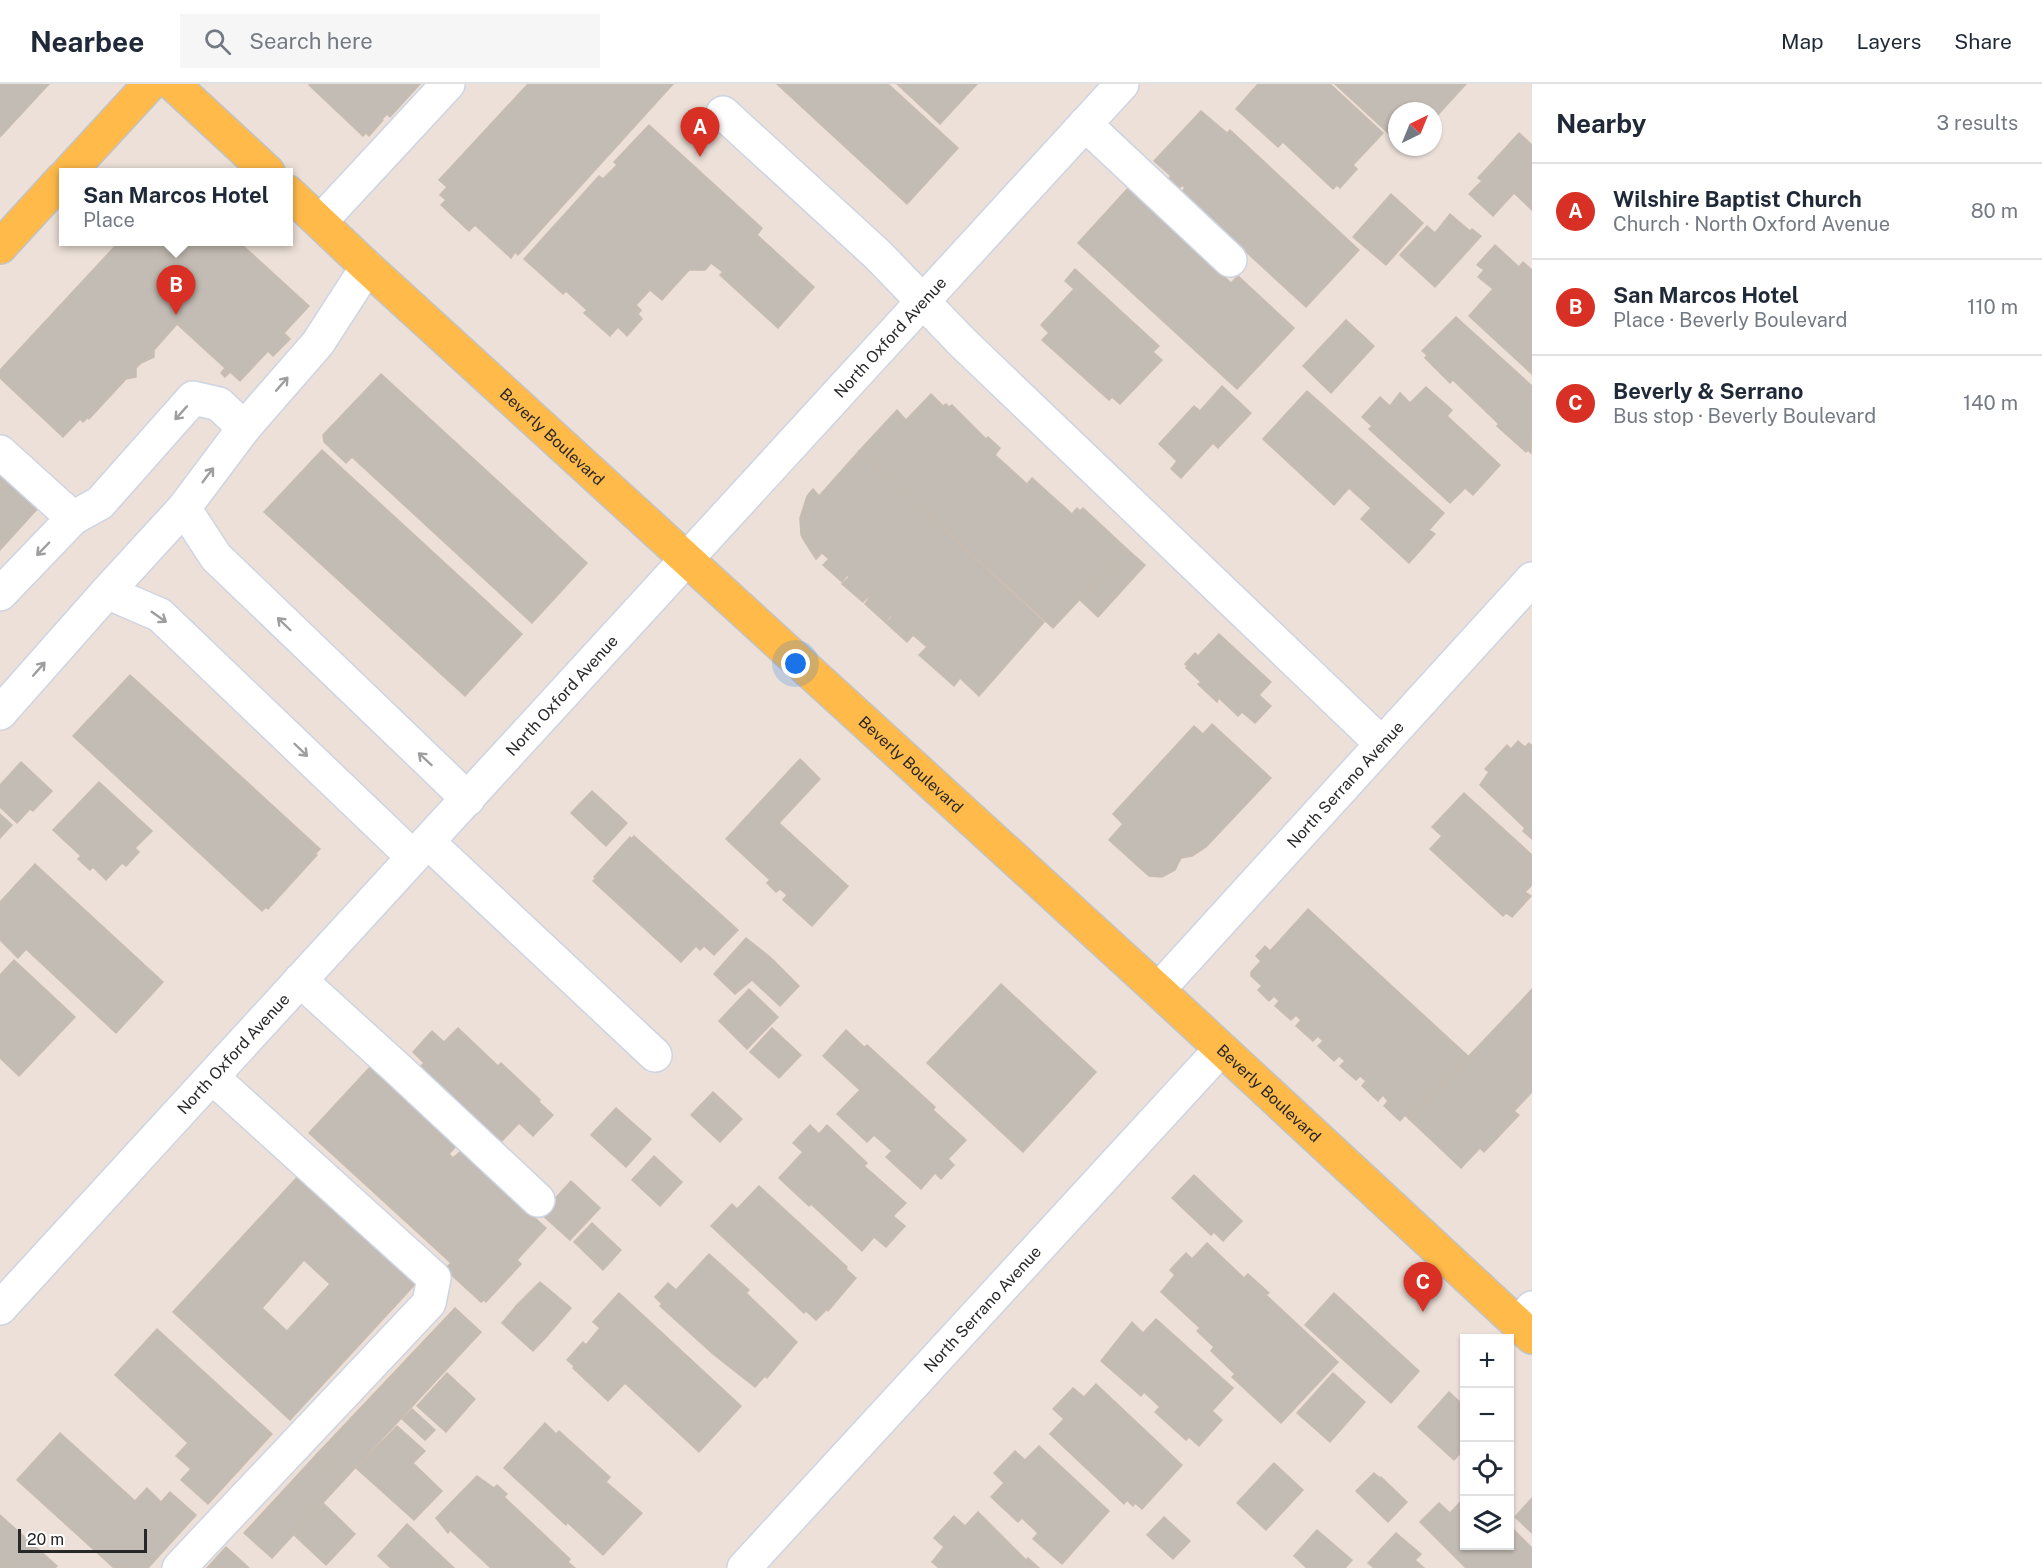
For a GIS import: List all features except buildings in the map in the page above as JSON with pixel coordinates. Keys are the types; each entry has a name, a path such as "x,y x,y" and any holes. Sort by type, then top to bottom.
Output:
{"main road":[{"path":"73,168 150,84"},
{"path":"173,84 264,168"},
{"path":"0,247 59,182"},
{"name":"Beverly Boulevard","path":"293,197 1221,1049 1527,1323"}],"street":[{"path":"320,222 448,84"},
{"name":"North Oxford Avenue","path":"0,1308 1122,84"},
{"path":"723,113 878,255 923,302 1382,744"},
{"path":"1085,124 1230,260"},
{"path":"0,713 184,508 244,428 318,343 367,267"},
{"path":"0,594 72,518 100,503 194,398 219,404 244,428"},
{"path":"0,452 72,518"},
{"path":"184,508 216,557 468,799"},
{"name":"North Serrano Avenue","path":"1158,990 1532,579"},
{"path":"107,592 160,615 420,849 655,1055"},
{"path":"300,980 538,1200"},
{"name":"North Serrano Avenue","path":"744,1568 1221,1049"},
{"path":"179,1568 429,1303 434,1278 212,1077"}],"place":[{"name":"Wilshire Baptist Church","path":"700,157"},
{"name":"San Marcos Hotel","path":"176,315"},
{"name":"Beverly & Serrano","path":"1423,1312"}]}
